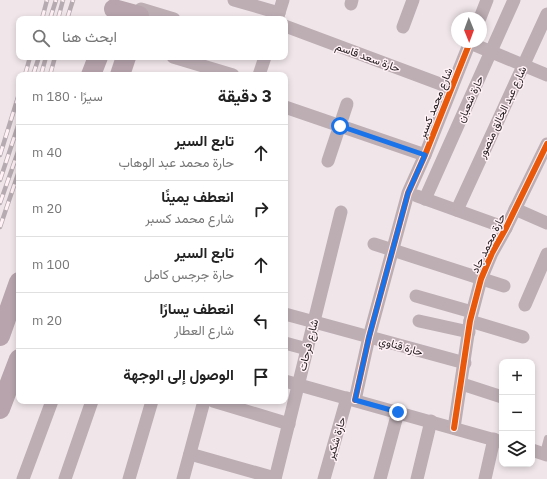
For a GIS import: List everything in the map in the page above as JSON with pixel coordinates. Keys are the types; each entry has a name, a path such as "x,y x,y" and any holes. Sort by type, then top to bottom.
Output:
{"main road":[{"path":"114,9 140,11"},
{"path":"92,72 97,60"},
{"path":"121,72 125,60"},
{"path":"0,336 16,291"},
{"path":"0,409 16,367"}],"street":[{"path":"234,0 278,16 283,0"},
{"path":"403,27 413,0"},
{"name":"حارة شعبان","path":"425,199 514,0"},
{"path":"481,12 483,1"},
{"path":"140,11 161,16"},
{"name":"شارع عبد الخالق منصور","path":"457,210 547,14"},
{"name":"حارة سعد قاسم","path":"288,27 451,88"},
{"name":"شارع محمد كسبر","path":"369,337 408,193 425,155 468,48"},
{"path":"483,48 547,75"},
{"path":"182,60 223,72"},
{"path":"260,72 264,60"},
{"path":"328,160 347,104"},
{"path":"288,108 425,155"},
{"name":"حارة محمد جاد","path":"454,428 462,384 470,322 481,279 492,253 506,228 547,144"},
{"path":"408,193 506,228"},
{"path":"515,209 547,223"},
{"name":"شارع فرحات","path":"275,478 341,212"},
{"path":"374,244 504,286"},
{"path":"525,305 547,254"},
{"path":"416,296 470,322 523,337"},
{"name":"حارة قناوي","path":"288,315 465,364"},
{"path":"420,321 470,322"},
{"name":"حارة شكير","path":"324,479 351,399 369,337"},
{"path":"288,344 307,349"},
{"path":"288,382 498,440 485,479"},
{"path":"462,384 499,396"},
{"path":"23,479 51,404"},
{"path":"65,479 91,404"},
{"path":"129,479 151,404"},
{"path":"183,479 203,404"},
{"path":"223,404 289,424"},
{"path":"380,479 398,412"},
{"path":"417,479 431,421"},
{"path":"190,454 275,478"}],"lane":[{"path":"541,453 547,438"}],"railway":[{"path":"43,16 47,0"},
{"path":"51,16 56,0"},
{"path":"59,16 63,0"},
{"path":"68,16 73,0"},
{"path":"26,72 29,60"},
{"path":"34,72 38,60"},
{"path":"42,72 45,60"},
{"path":"51,72 54,60"},
{"path":"0,155 16,104"},
{"path":"0,180 16,132"},
{"path":"0,203 16,158"},
{"path":"0,227 16,180"}],"cycle path":[{"path":"355,400 369,337 408,193 425,155 468,48"},
{"path":"454,428 470,321 481,279 492,253 506,228 547,144"}],"route":[{"path":"340,126 425,155 408,193 369,337 355,400 398,412"}]}
